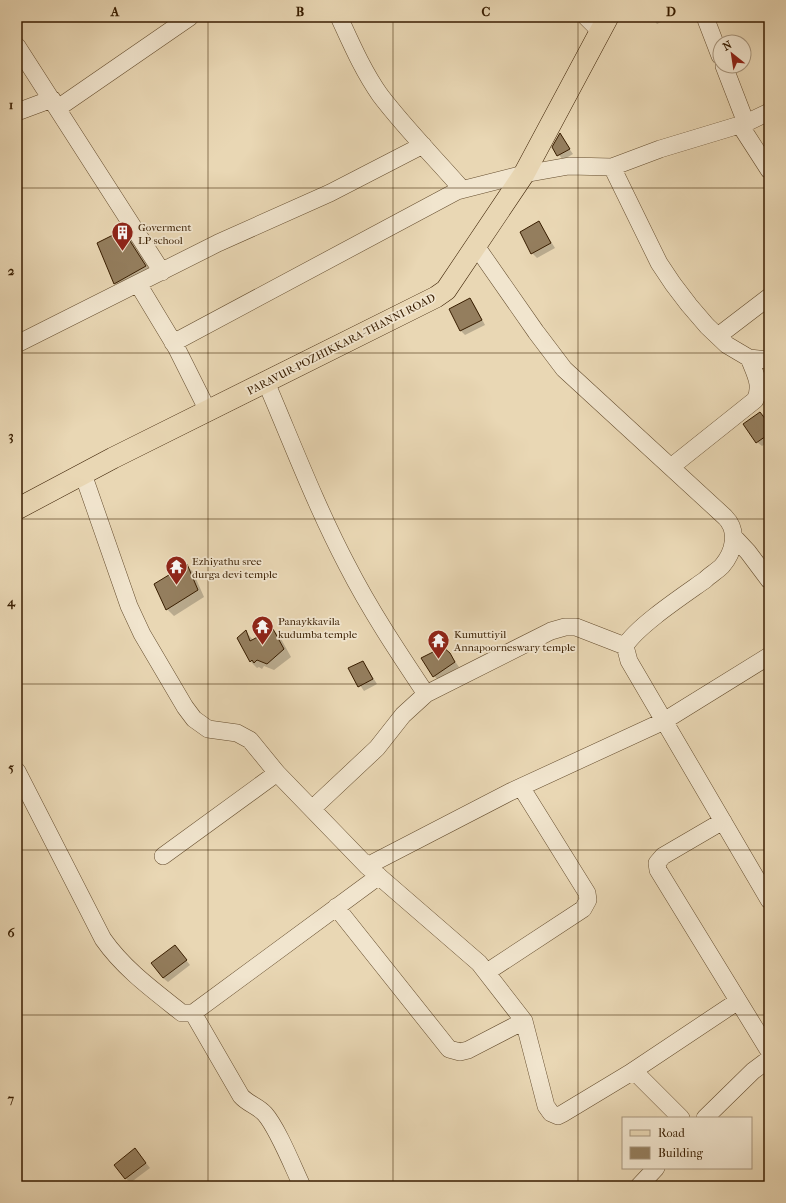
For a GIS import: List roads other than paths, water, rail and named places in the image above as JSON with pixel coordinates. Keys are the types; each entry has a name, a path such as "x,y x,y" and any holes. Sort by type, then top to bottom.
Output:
{"main road":[{"name":"PARAVUR-POZHIKKARA-THANNI ROAD","path":"17,509 83,474 436,297 452,283 524,174 598,22"}],"street":[{"path":"17,112 55,103 190,17"},
{"path":"339,17 361,62 380,94 462,190"},
{"path":"705,17 712,35"},
{"path":"17,46 55,103 162,272"},
{"path":"727,74 743,124 769,170"},
{"path":"173,342 448,194 524,174 569,166 612,167 660,149 743,124 769,112"},
{"path":"17,344 218,243 330,193 423,145"},
{"path":"612,167 659,263 673,284 707,326 727,345 749,358 769,360"},
{"path":"476,246 536,332 564,369 731,522 734,537 732,549 722,566 636,632 625,646"},
{"path":"138,284 173,342 208,411"},
{"path":"718,336 769,296"},
{"path":"671,467 755,400 759,392 759,386 749,358"},
{"path":"266,382 314,497 347,565 374,614 426,694"},
{"path":"83,474 129,606 142,634 185,707 194,719 208,729 237,733 247,737 277,773 373,871 479,963 524,1021 546,1106 555,1116 562,1114 630,1072 738,1001"},
{"path":"734,537 748,552 769,580"},
{"path":"312,809 376,748 403,715 426,694 551,631 565,627 576,627 625,646"},
{"path":"625,646 629,661 769,900"},
{"path":"17,771 103,939 115,956 182,1013 193,1013 336,907 373,871 521,787 664,721 769,656"},
{"path":"163,856 277,773"},
{"path":"486,972 583,909 588,900 587,893 521,787"},
{"path":"723,822 663,856 657,863 662,875 769,1051"},
{"path":"336,907 449,1049 460,1052 468,1050 524,1021"},
{"path":"193,1013 240,1096 260,1109 271,1121 302,1186"},
{"path":"707,1117 753,1071 769,1059"},
{"path":"630,1072 638,1075 680,1117"},
{"path":"639,1186 655,1169"}],"place":[{"name":"Goverment LP school","path":"123,252"},
{"name":"Ezhiyathu sree durga devi temple","path":"176,586"},
{"name":"Panaykkavila kudumba temple","path":"263,646"},
{"name":"Kumuttiyil Annapoorneswary temple","path":"438,660"}]}
